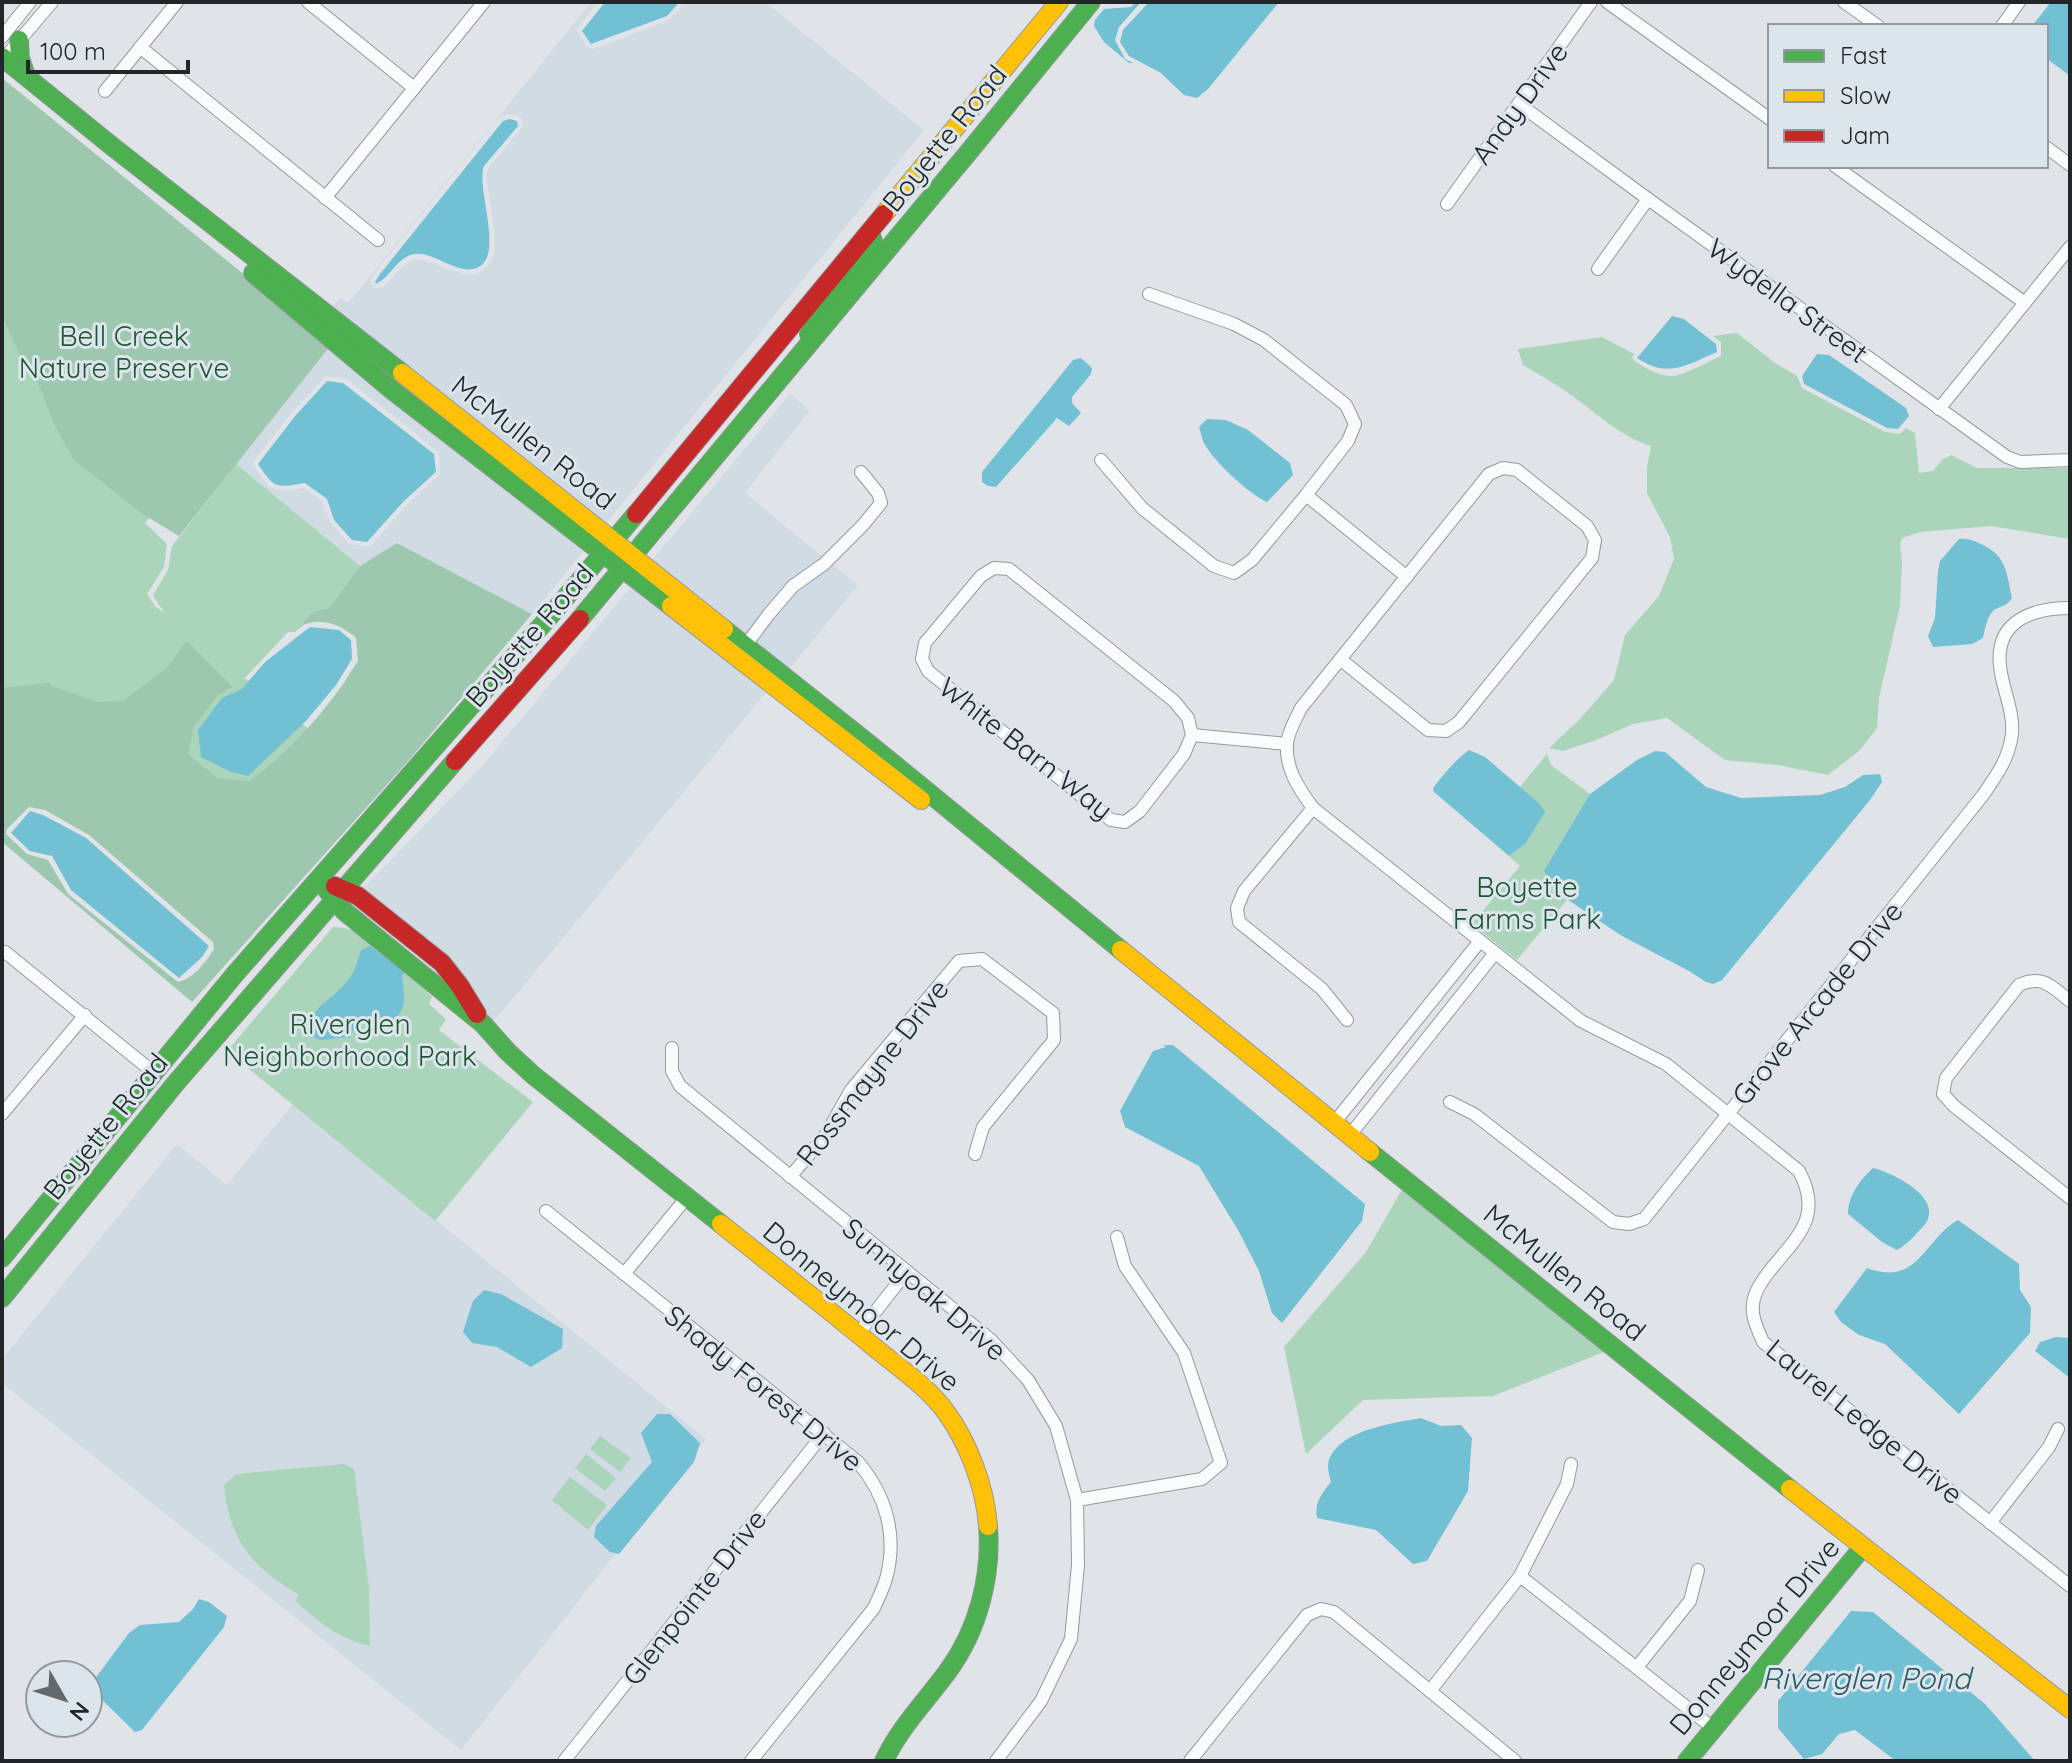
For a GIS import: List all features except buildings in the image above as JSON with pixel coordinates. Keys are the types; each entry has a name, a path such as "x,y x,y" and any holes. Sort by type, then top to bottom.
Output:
{"street":[{"path":"2,62 30,2"},
{"path":"11,38 52,2"},
{"path":"105,91 177,2"},
{"path":"308,2 414,88"},
{"path":"325,198 484,2"},
{"name":"Boyette Road","path":"2,1258 153,1072 318,878 609,547 1059,2"},
{"path":"1061,39 1064,18 1076,2"},
{"name":"Boyette Road","path":"2,1298 175,1084 628,562 1091,2"},
{"name":"Andy Drive","path":"1447,204 1591,2"},
{"path":"1607,2 1768,118"},
{"path":"1844,2 1875,24"},
{"path":"2003,24 2019,2"},
{"path":"11,38 26,76"},
{"path":"140,47 378,240"},
{"name":"McMullen Road","path":"2,62 26,76 884,773 936,804"},
{"name":"McMullen Road","path":"2,62 392,390 609,547"},
{"name":"Wydella Street","path":"1519,104 2007,457 2020,462 2070,460"},
{"path":"2048,148 2070,165"},
{"path":"1838,168 2025,303"},
{"path":"1598,269 1648,199"},
{"path":"804,352 821,312 870,251 873,241 870,232 912,221"},
{"path":"1939,409 2070,247"},
{"path":"1101,460 1142,508 1214,566 1234,573 1252,560 1306,495 1348,441 1355,424 1346,405 1264,340 1234,324 1149,294"},
{"path":"1192,735 1287,744 1301,708 1340,659 1407,577 1489,474 1503,468 1517,470 1587,526 1595,540 1592,558 1459,722 1446,731 1428,730 1340,659"},
{"path":"745,646 793,586 824,564 881,503 878,493 861,472"},
{"path":"1306,495 1407,577"},
{"name":"McMullen Road","path":"628,562 745,646 936,804 1863,1547 2070,1709"},
{"name":"White Barn Way","path":"994,568 1009,569 1174,701 1188,718 1192,735 1184,754 1140,811 1125,822 1111,820 928,671 922,659 925,643 981,576 994,568"},
{"name":"Grove Arcade Drive","path":"1450,1102 1474,1114 1613,1222 1629,1224 1644,1219 1983,795 2006,761 2012,731 2000,667 2000,643 2008,628 2018,619 2053,608 2070,608"},
{"name":"Laurel Ledge Drive","path":"1287,744 1296,786 1313,808 1581,1021 1666,1064 1799,1171 1807,1186 1810,1212 1804,1226 1756,1289 1752,1310 1763,1342 2070,1586"},
{"path":"1313,808 1244,891 1237,908 1239,922 1322,989 1347,1020"},
{"name":"Donneymoor Drive","path":"318,878 338,894 344,911 483,1024 533,1075 858,1334 927,1392 948,1415 971,1460 985,1507 990,1541 986,1582 974,1623 957,1658 906,1724 884,1761"},
{"path":"1334,1123 1480,941"},
{"path":"5,952 153,1072"},
{"path":"1350,1135 1495,953"},
{"name":"Rossmayne Drive","path":"790,1177 827,1133 851,1090 959,961 982,959 1053,1013 1054,1040 983,1127 975,1154"},
{"path":"2070,1001 2047,983 2031,980 2019,985 1946,1078 1943,1094 2070,1198"},
{"path":"2,1114 85,1015"},
{"name":"Sunnyoak Drive","path":"672,1048 672,1071 680,1086 991,1340 1028,1380 1056,1426 1077,1500 1078,1565 1071,1639 1041,1701 996,1761"},
{"path":"624,1274 687,1197"},
{"name":"Shady Forest Drive","path":"546,1211 858,1462 882,1498 889,1523 891,1548 886,1579 874,1608 751,1761"},
{"path":"1077,1500 1202,1479 1221,1463 1184,1353 1125,1266 1117,1237"},
{"path":"858,1334 907,1271"},
{"path":"1990,1523 2049,1447 2058,1429"},
{"name":"Glenpointe Drive","path":"564,1761 824,1433"},
{"path":"1430,1691 1520,1576 1567,1484 1571,1464"},
{"name":"Donneymoor Drive","path":"1687,1761 1863,1547"},
{"path":"1637,1667 1690,1601 1698,1570"},
{"path":"1520,1576 1713,1728"},
{"path":"1190,1761 1307,1615 1321,1609 1334,1612 1515,1761"}],"shaded area":[{"path":"591,2 598,2 576,30 587,47 593,49 669,20 681,8 680,2 765,2 924,130 604,526 330,311 340,298 347,302","holes":["508,114 519,116 523,126 486,175 494,227 494,254 489,264 481,272 470,275 421,259 412,260 383,287 374,288 370,280 376,271 499,117"]},
{"path":"331,345 587,547 532,614 398,543 360,566 236,464","holes":["326,376 346,379 439,453 440,474 370,547 349,544 330,522 322,501 304,488 285,491 269,487 253,465 292,412"]},
{"path":"790,394 810,410 745,493 823,557 789,582 743,637 650,563"},
{"path":"832,565 858,585 787,672 753,645 798,590"},
{"path":"634,583 771,691 763,696 491,1025 361,891 482,766"},
{"path":"293,1104 706,1439 461,1750 2,1383 2,1359 177,1144 227,1185"}],"green space":[{"path":"2,78 331,345 179,536 141,513 73,459 2,316"},
{"name":"Bell Creek Nature Preserve","path":"2,98 298,333 145,523 167,544 164,567 147,594 164,613 153,595 168,570 172,546 236,464 360,566 329,608 312,612 300,628 288,632 245,678 359,769 233,939 2,764"},
{"path":"1737,333 1797,376 1802,388 1885,432 1900,434 1906,428 1915,433 1919,473 1933,471 1951,455 1977,468 2070,468 2070,539 1991,526 1920,532 1902,538 1900,606 1879,698 1877,728 1859,751 1828,775 1778,765 1725,760 1667,718 1633,724 1563,751 1549,748 1614,680 1625,635 1659,596 1674,559 1670,537 1647,493 1651,446 1619,430 1523,365 1518,349 1602,337 1634,354 1632,358 1645,367 1673,376 1721,356 1721,342 1713,336"},
{"path":"397,543 532,614 409,760 192,1002 2,842 2,688 49,683 97,702 123,701 168,667 188,642 233,687 218,695 194,726 188,754 217,778 249,781 274,762 310,725 358,661 356,638 343,629 322,622 300,627 312,612 329,608 360,566","holes":["29,807 45,810 89,835 213,942 214,949 199,969 178,982 68,894 48,860 27,854 6,834 7,829"]},
{"name":"Boyette Farms Park","path":"1547,754 1551,765 1590,794 1575,821 1562,896 1567,900 1517,960 1472,924 1520,866 1509,856 1525,844 1539,803 1520,787"},
{"name":"Riverglen Neighborhood Park","path":"333,927 358,932 406,972 432,997 429,1004 446,1019 439,1030 533,1102 435,1221 227,1051"},
{"path":"1404,1186 1609,1350 1493,1396 1363,1400 1306,1454 1284,1347 1366,1252"},
{"path":"600,1436 631,1458 620,1472 590,1449"},
{"path":"586,1454 616,1478 605,1491 575,1468"},
{"path":"344,1464 354,1469 369,1588 370,1646 348,1639 322,1623 296,1602 298,1594 255,1562 237,1536 224,1485 236,1474"},
{"path":"570,1477 607,1505 588,1530 552,1500"}],"water":[{"path":"605,2 675,2 677,5 667,16 591,44 582,31"},
{"path":"1141,2 1119,27 1115,40 1125,59 1133,63 1129,63 1104,42 1094,26 1104,9 1131,7"},
{"path":"1149,2 1279,2 1208,89 1197,98 1184,95 1161,73 1129,56 1120,42 1123,30"},
{"path":"2051,2 2070,2 2070,76 2048,60 2048,24 2034,24"},
{"path":"503,121 517,121 518,126 484,166 482,177 489,239 483,264 465,269 416,254 403,259 376,284 380,274"},
{"path":"1672,316 1684,319 1716,344 1717,352 1687,365 1668,369 1637,358"},
{"path":"1817,354 1829,355 1906,408 1909,416 1898,429 1887,428 1804,384 1802,376"},
{"path":"1081,358 1092,368 1091,374 1072,397 1072,403 1081,413 1069,426 1057,418 996,487 982,482 982,472 1073,360"},
{"path":"327,381 343,383 434,454 436,472 404,501 367,542 352,540 334,520 327,499 305,483 277,485 258,464"},
{"path":"1207,419 1226,420 1248,430 1290,463 1293,475 1267,502 1260,498 1233,477 1205,445 1199,427"},
{"path":"1959,539 1976,542 1998,556 2005,568 2012,598 1994,610 1983,638 1972,644 1933,647 1928,636 1935,618 1940,561"},
{"path":"310,627 339,630 351,640 352,659 336,685 306,721 248,776 231,772 201,757 198,730 222,698 242,689 265,662"},
{"path":"1469,750 1485,757 1539,803 1545,812 1525,844 1509,856 1434,792 1433,788 1446,772"},
{"path":"1655,751 1665,752 1706,787 1741,798 1820,795 1845,787 1863,775 1880,774 1882,782 1722,980 1713,984 1622,936 1562,896 1544,871 1590,794 1637,760"},
{"path":"30,811 86,838 209,946 202,957 179,978 71,890 52,856 30,851 11,833"},
{"path":"370,946 405,972 402,976 404,1004 399,1015 387,1026 376,1019 365,1019 356,1026 350,1038 318,1039 309,1032 315,1012 347,982 361,950"},
{"path":"1163,1045 1173,1045 1365,1204 1362,1221 1282,1323 1272,1313 1259,1271 1238,1230 1199,1166 1125,1127 1120,1111 1153,1051 1166,1047"},
{"path":"1873,1168 1911,1186 1926,1201 1929,1210 1924,1225 1897,1250 1882,1242 1848,1214 1856,1189"},
{"path":"1958,1220 2019,1264 2020,1290 2031,1307 2030,1333 1959,1414 1885,1344 1859,1335 1841,1322 1834,1312 1867,1268 1884,1272 1909,1266"},
{"path":"484,1290 501,1294 563,1329 562,1348 531,1367 497,1347 472,1343 463,1332 473,1301"},
{"path":"2056,1337 2070,1338 2070,1378 2035,1351 2040,1342"},
{"path":"657,1414 670,1414 700,1443 694,1462 619,1554 610,1552 594,1537 596,1526 652,1462 641,1433"},
{"path":"1421,1418 1441,1426 1461,1425 1472,1438 1468,1491 1427,1561 1413,1564 1376,1530 1317,1518 1316,1513 1320,1498 1331,1482 1328,1463 1337,1447 1371,1429"},
{"path":"199,1599 209,1602 227,1616 224,1627 142,1730 135,1732 104,1702 104,1667 129,1633 140,1625 179,1622"},
{"name":"Riverglen Pond","path":"1851,1611 1873,1612 1985,1704 2035,1761 1896,1761 1855,1730 1839,1734 1822,1754 1804,1759 1778,1728 1778,1701"}],"traffic: fast":[{"path":"580,619 1091,2"},
{"path":"19,40 20,58 26,76"},
{"path":"2,57 402,373"},
{"path":"809,334 821,312 870,251 873,241 870,233"},
{"path":"253,273 392,390 671,606"},
{"path":"2,1258 235,974 636,514"},
{"path":"724,629 1121,950"},
{"path":"2,1298 175,1084 455,761"},
{"path":"327,890 344,911 483,1024 533,1075 721,1224"},
{"path":"1370,1152 1790,1489"},
{"path":"884,1761 905,1725 948,1671 975,1620 988,1564 988,1526"},
{"path":"1687,1761 1863,1547"}],"traffic: slow":[{"path":"884,214 1059,2"},
{"path":"402,373 724,629"},
{"path":"671,606 921,800"},
{"path":"1121,950 1370,1152"},
{"path":"721,1224 912,1377 946,1412 974,1466 988,1526"},
{"path":"1790,1489 2070,1709"}],"traffic: jam":[{"path":"636,514 884,214"},
{"path":"455,761 580,619"},
{"path":"335,886 358,896 442,963 477,1014"}]}
